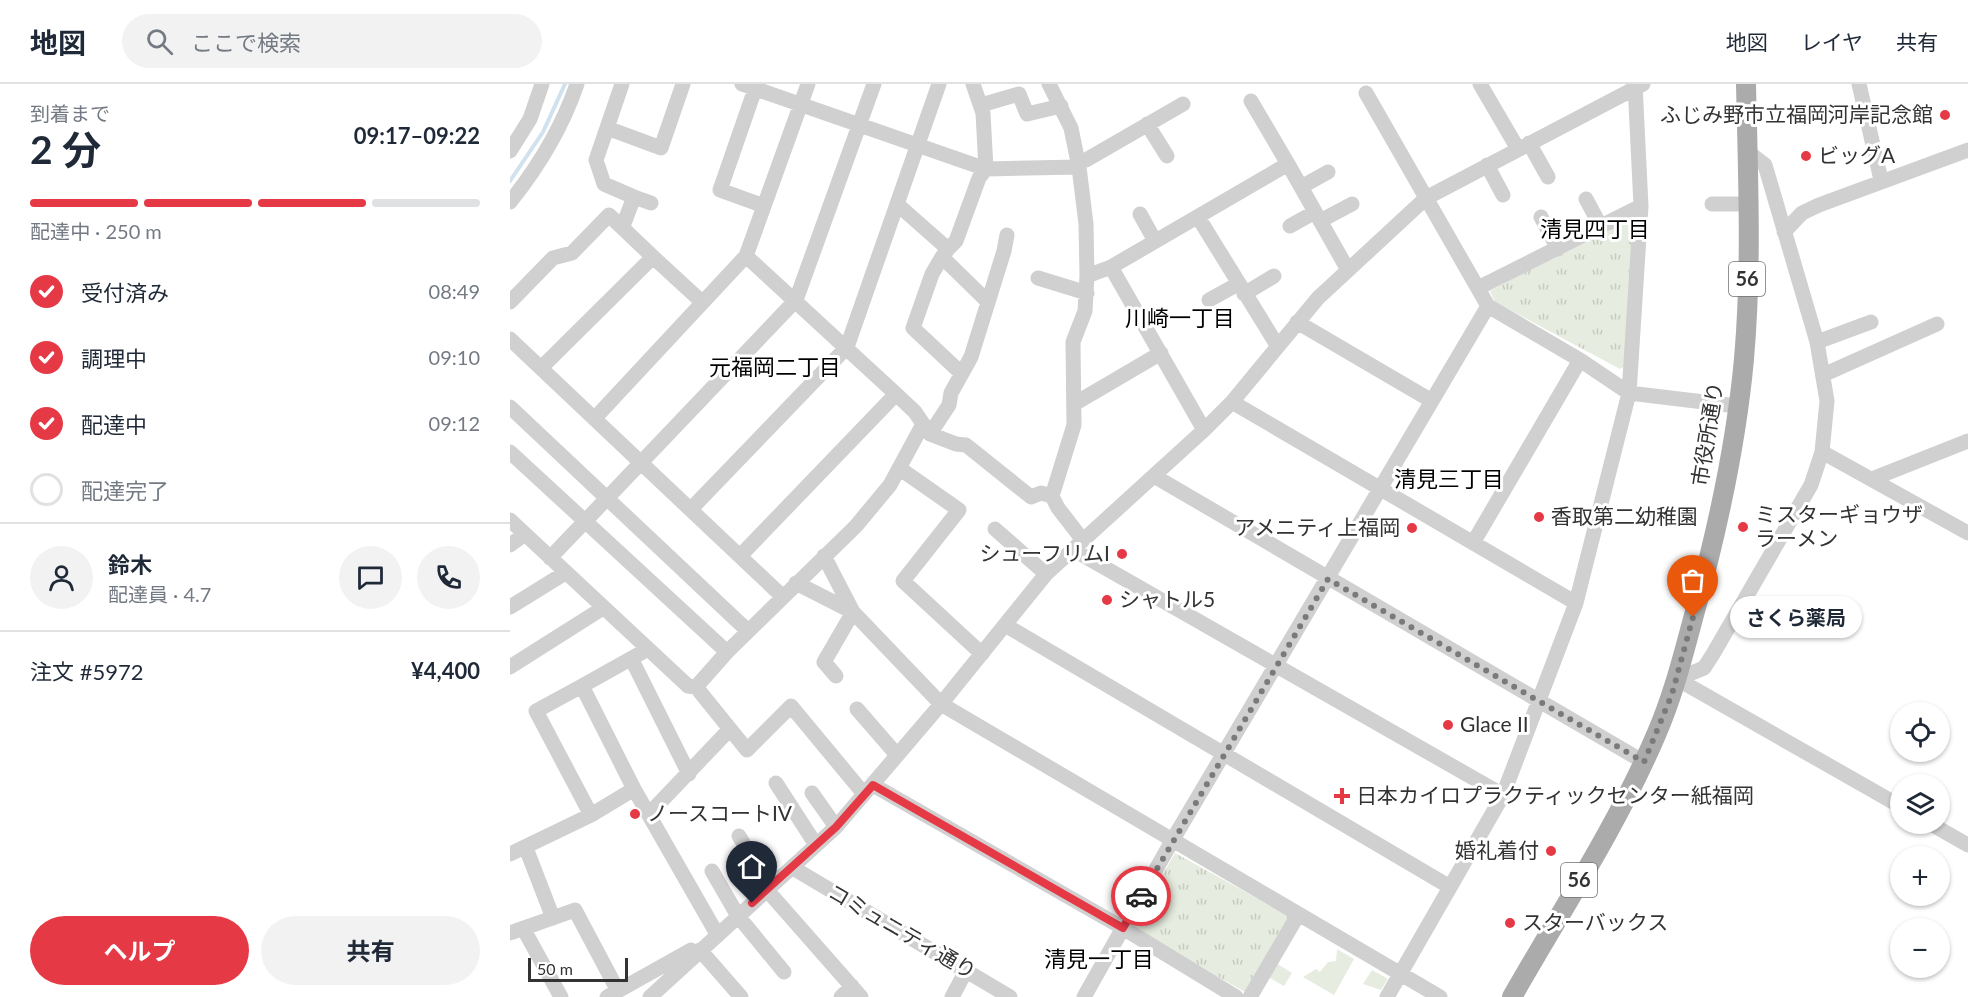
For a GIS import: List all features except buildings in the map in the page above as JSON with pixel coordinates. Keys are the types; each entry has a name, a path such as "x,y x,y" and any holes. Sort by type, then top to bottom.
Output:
{"main road":[{"name":"市役所通り","path":"1512,997 1644,762 1677,679 1711,554 1727,477 1746,329 1748,152 1746,84"}],"street":[{"path":"510,151 530,119 542,84"},
{"path":"510,202 533,173 566,117 577,84"},
{"path":"622,84 596,160 604,184 651,203"},
{"path":"607,128 661,148 683,84"},
{"path":"595,418 746,256 808,84"},
{"path":"550,558 796,300 874,84"},
{"path":"691,509 847,347 939,84"},
{"path":"961,373 913,328 932,274 945,253 956,241 979,178 986,169 981,105 973,84"},
{"path":"1049,84 1071,128 1079,164 1086,224 1087,293 1085,311 1073,342 1074,425 1052,496 1077,544 1277,665 1503,795"},
{"path":"1479,84 1548,177"},
{"path":"1859,84 1881,180"},
{"path":"650,997 767,887 793,868 836,827 941,704 1046,574 1232,402 1297,322 1348,270 1426,198 1637,85 1641,206 1629,393 1576,603 1503,795 1387,997"},
{"path":"764,206 720,190 748,86 986,169 1079,164 1183,104"},
{"path":"1366,93 1488,306 1580,360 1629,393 1737,406"},
{"path":"981,105 1019,94 1027,114 1061,106"},
{"path":"1251,101 1348,270"},
{"path":"1147,124 1167,156"},
{"path":"1784,232 1802,213 1881,180 1968,150"},
{"path":"1677,679 1704,668 1713,654 1811,485 1822,452 1827,401 1817,342 1765,165 1748,152"},
{"path":"1087,276 1111,267 1288,164"},
{"path":"1487,165 1503,195"},
{"path":"1301,187 1328,172"},
{"path":"623,226 634,197"},
{"path":"1586,199 1601,226"},
{"path":"897,204 945,253 988,302"},
{"path":"1290,226 1352,204"},
{"path":"1712,204 1748,204"},
{"path":"1478,288 1641,206"},
{"path":"1140,214 1155,241"},
{"path":"510,303 553,258 572,253 609,215 702,302"},
{"path":"1198,217 1277,345"},
{"path":"1541,218 1558,249"},
{"path":"696,687 796,582 825,556 890,485 899,468 927,429 949,405 951,393 971,357 1007,235"},
{"path":"746,256 847,347 896,394 927,429 956,444 966,445 1031,497 1041,493 1052,496"},
{"path":"541,368 653,257"},
{"path":"1111,267 1204,430"},
{"path":"1209,300 1274,276"},
{"path":"1038,278 1087,293"},
{"path":"1084,997 1172,841 1382,490 1488,306"},
{"path":"1297,322 1432,401"},
{"path":"1817,342 1870,322"},
{"path":"1823,375 1937,324"},
{"path":"513,347 541,368 783,597"},
{"path":"1074,404 1161,353"},
{"path":"1473,543 1580,360"},
{"path":"741,555 896,394"},
{"path":"1232,402 1576,603"},
{"path":"511,410 607,497 737,642"},
{"path":"1872,479 1968,441"},
{"path":"510,452 584,521 737,642"},
{"path":"1822,452 1967,529"},
{"path":"899,468 959,510 903,581 982,654"},
{"path":"1154,476 1644,762"},
{"path":"510,520 688,686 696,687 747,750 791,706 869,790 1123,928 1236,997"},
{"path":"995,529 1046,574"},
{"path":"510,545 525,534"},
{"path":"825,556 853,612 941,704 1440,997"},
{"path":"510,607 565,573"},
{"path":"796,582 853,612"},
{"path":"510,667 603,608"},
{"path":"836,676 824,662 853,612"},
{"path":"1005,625 1450,887"},
{"path":"591,815 536,711 648,650"},
{"path":"632,660 689,774"},
{"path":"1677,679 1890,800"},
{"path":"582,686 634,789 717,934"},
{"path":"857,709 897,755"},
{"path":"649,814 729,730"},
{"path":"776,783 816,845"},
{"path":"510,854 591,815 634,789"},
{"path":"812,793 836,827"},
{"path":"1948,834 1968,845"},
{"path":"739,836 767,887 851,993"},
{"path":"526,848 553,918"},
{"name":"コミュニティ通り","path":"793,868 967,969 1010,997"},
{"path":"712,871 738,916 784,972"},
{"path":"561,997 516,931 575,910 612,994 717,934"},
{"path":"1250,997 1298,915"},
{"path":"700,950 741,997"},
{"path":"952,997 967,969"}],"green space":[{"path":"1630,216 1634,222 1625,366 1620,369 1495,302 1490,291"},
{"path":"1175,853 1291,917 1247,993 1132,929"},
{"path":"1337,949 1354,959 1334,995 1303,977 1316,969 1320,972 1328,962 1336,961"},
{"path":"1276,963 1292,973 1284,986 1268,977"},
{"path":"1372,970 1388,979 1381,990 1363,984"}],"waterway":[{"path":"510,181 543,132 565,84"}],"way so far":[{"path":"1141,896 1328,579 1644,762 1672,694 1693,617"}],"place":[{"name":"ふじみ野市立福岡河岸記念館","path":"1945,115"},
{"name":"ビッグA","path":"1806,156"},
{"name":"香取第二幼稚園","path":"1539,517"},
{"name":"ミスターギョウザ ラーメン","path":"1743,527"},
{"name":"アメニティ上福岡","path":"1412,528"},
{"name":"シューフリムI","path":"1122,554"},
{"name":"シャトル5","path":"1107,600"},
{"name":"さくら薬局","path":"1693,617"},
{"name":"Glace II","path":"1448,725"},
{"name":"日本カイロプラクティックセンター紙福岡","path":"1342,796"},
{"name":"ノースコートIV","path":"635,814"},
{"name":"婚礼着付","path":"1551,851"},
{"name":"スターバックス","path":"1510,923"}],"district":[{"name":"清見四丁目","path":"1595,229"},
{"name":"川崎一丁目","path":"1180,318"},
{"name":"元福岡二丁目","path":"775,367"},
{"name":"清見三丁目","path":"1449,479"},
{"name":"清見一丁目","path":"1099,959"}],"route":[{"path":"752,903 836,827 873,785 1123,928 1141,896"}]}
